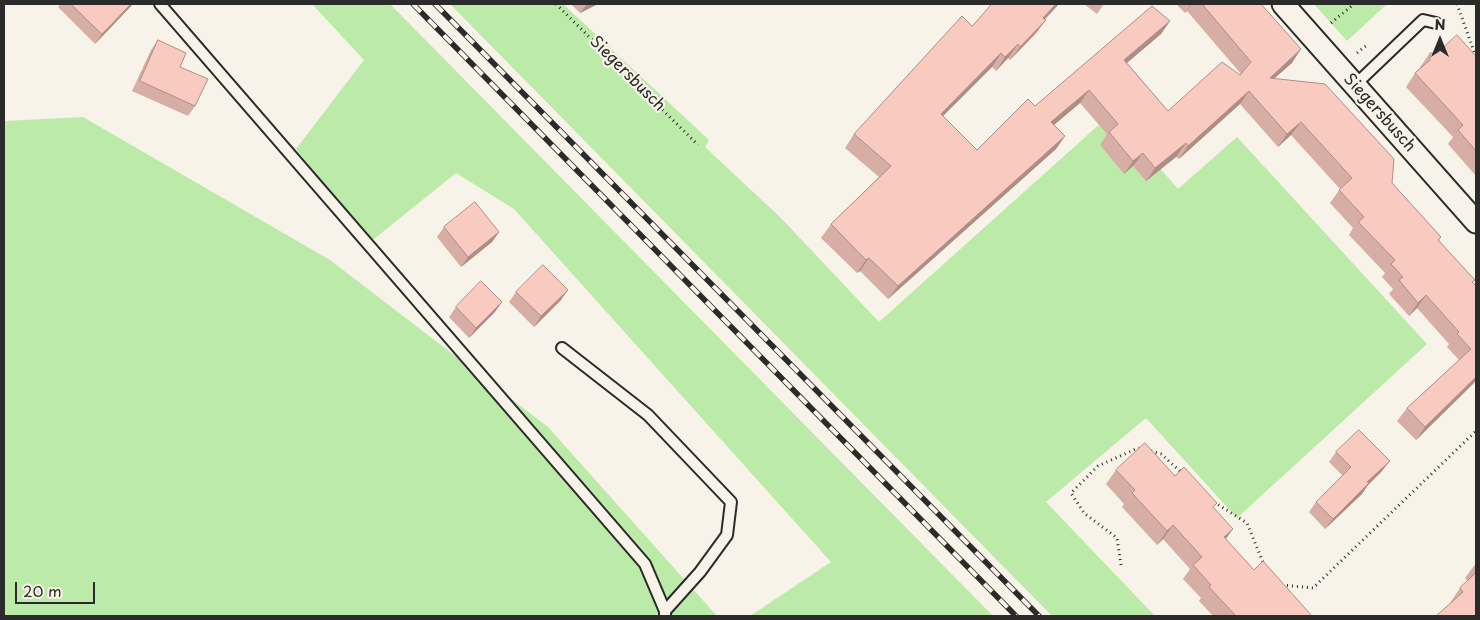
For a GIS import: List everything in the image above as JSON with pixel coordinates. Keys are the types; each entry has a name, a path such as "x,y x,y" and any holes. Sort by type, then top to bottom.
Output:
{"street":[{"name":"Siegersbusch","path":"1283,4 1476,222"}],"lane":[{"path":"160,4 644,564 665,613 700,572 727,535 731,502 648,415 562,348"},
{"path":"1354,86 1423,20 1436,23"}],"path":[{"name":"Siegersbusch","path":"556,4 698,145"},
{"path":"1330,24 1354,4"},
{"path":"1457,4 1476,57"},
{"path":"1275,580 1280,585 1313,588 1476,431"},
{"path":"1121,565 1117,538 1084,513 1071,493 1098,466 1138,448 1161,454 1186,476"},
{"path":"1212,501 1247,523 1266,570"}],"green space":[{"path":"312,4 390,4 993,616 750,616 831,562 514,209 456,173 369,243 296,149 364,60"},
{"path":"450,4 563,4 709,140 705,147 781,218 879,322 1112,113 1178,189 1237,137 1427,344 1237,518 1146,418 1046,502 1155,616 1052,616"},
{"path":"1314,4 1387,4 1347,41"},
{"path":"83,117 330,260 548,427 717,616 4,616 4,121"}],"building":[{"path":"71,4 131,4 102,34"},
{"path":"992,4 1056,4 1043,18 1046,20 1020,47 1018,44 1005,57 1001,53 941,114 977,150 1028,99 1035,106 1152,6 1170,21 1124,60 1168,111 1222,62 1240,75 1251,62 1202,4 1261,4 1301,49 1270,78 1325,84 1394,159 1392,183 1441,237 1438,240 1475,280 1472,282 1476,286 1476,377 1425,427 1407,408 1471,349 1457,334 1459,332 1426,295 1418,303 1399,280 1403,277 1391,264 1395,260 1358,222 1364,217 1339,190 1352,178 1301,122 1287,134 1249,91 1188,146 1186,143 1155,168 1143,153 1133,161 1109,132 1118,124 1089,90 1051,122 1065,136 898,286 869,258 866,260 831,224 891,166 854,134 962,16 972,26"},
{"path":"1457,35 1476,56 1476,151 1458,130 1463,125 1415,73 1430,60 1430,53 1437,53"},
{"path":"158,40 186,53 180,67 208,79 195,106 140,81"},
{"path":"475,202 499,232 468,257 444,227"},
{"path":"543,265 568,290 541,316 516,292"},
{"path":"481,281 502,302 476,328 456,307"},
{"path":"1359,430 1390,461 1367,482 1369,483 1333,519 1316,502 1351,467 1336,452"},
{"path":"1145,443 1175,476 1184,467 1217,503 1213,507 1233,529 1224,537 1254,570 1263,561 1312,616 1236,616 1209,587 1211,585 1193,565 1202,557 1173,525 1167,531 1132,493 1135,490 1116,470"},
{"path":"1476,573 1476,616 1436,616 1463,592 1460,588"}],"railway":[{"path":"413,4 1016,616"},
{"path":"435,4 1039,616"}]}
